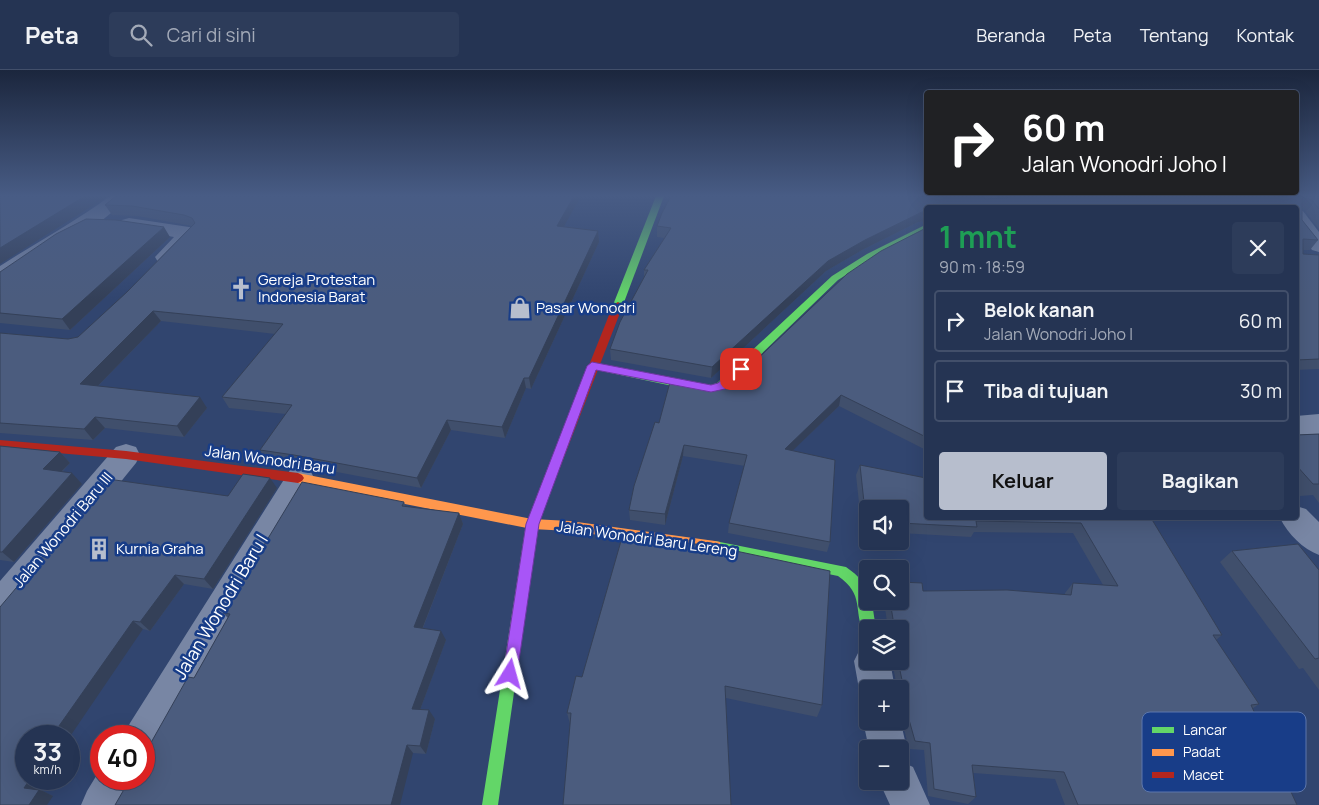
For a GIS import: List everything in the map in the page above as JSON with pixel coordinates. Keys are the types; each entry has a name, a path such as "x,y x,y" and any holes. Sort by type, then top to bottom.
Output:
{"street":[{"path":"0,276 52,241 72,230"},
{"path":"154,269 190,233 174,230"},
{"path":"490,805 532,524 646,230"},
{"path":"592,366 701,388 711,389 721,386 836,278 870,256 921,230"},
{"path":"1302,230 1314,254"},
{"path":"1299,426 1319,424"},
{"name":"Jalan Wonodri Baru","path":"0,444 126,455 300,478 532,524"},
{"name":"Jalan Wonodri Baru III","path":"0,604 126,455"},
{"name":"Jalan Wonodri Baru I","path":"150,725 300,478"},
{"path":"1297,520 1319,542"},
{"name":"Jalan Wonodri Baru Lereng","path":"532,524 570,526 716,546 841,571 854,577 860,584 865,599 868,620"},
{"path":"101,805 110,790"},
{"path":"902,790 910,805"}],"building":[{"path":"0,230 29,230 0,248"},
{"path":"63,230 160,230 62,319 0,313 0,272"},
{"path":"188,230 598,231 529,378 524,378 502,427 447,420 417,478 260,450 292,405 222,397 283,324 153,311 80,384 200,397 177,426 95,417 84,429 0,423 0,333 68,339 78,337 127,292"},
{"path":"670,230 885,230 828,261 712,367 610,349 620,322 648,270 644,270"},
{"path":"924,230 924,436 841,395 785,449 835,460 830,542 729,523 747,455 684,445 665,514 629,510 634,486 655,422 659,423 670,382 712,389 732,383 847,274 881,251"},
{"path":"1299,230 1310,230 1318,240 1303,239 1303,254 1319,255 1319,359 1299,360"},
{"path":"1319,434 1319,484 1313,484 1299,468 1299,435"},
{"path":"0,446 60,452 43,469 72,473 2,552 0,552"},
{"path":"860,465 924,478 924,520 1152,520 1222,635 1213,635 1259,704 1251,705 1254,712 1142,712 1142,792 1291,792 1297,805 1078,805 1064,772 972,765 976,797 934,789 930,743 915,741 909,720 909,680 902,680 900,670 909,670 909,620 892,620 892,610 909,610 909,582 922,583 923,591 1007,590 1071,595 1073,583 1118,586 1081,523 976,521 977,527 909,523 909,500 864,500"},
{"path":"243,474 270,478 204,579 175,575 140,622 133,621 60,725 15,725 15,790 39,790 29,805 0,805 0,607 108,479 228,496"},
{"path":"302,482 404,502 402,506 459,513 414,627 441,631 412,709 429,710 420,746 407,745 391,805 115,805 124,790 155,790 155,736 188,677 194,678 230,614 223,613"},
{"path":"623,534 717,547 830,571 822,705 725,686 731,805 563,805 571,713 567,713 576,676 582,677"},
{"path":"1298,544 1319,570 1319,658 1315,659 1232,551"}],"traffic: fast":[{"path":"618,305 647,230"},
{"path":"592,366 701,388 711,389 721,386 835,278 870,256 921,230"},
{"path":"490,805 532,524 541,501"},
{"path":"715,546 841,571 849,576 859,588 865,603 868,620"}],"traffic: slow":[{"path":"298,478 532,524 570,526 715,546"}],"traffic: jam":[{"path":"541,501 618,305"},
{"path":"0,444 126,455 298,478"}],"place":[{"name":"Gereja Protestan Indonesia Barat","path":"241,289"},
{"name":"Pasar Wonodri","path":"520,308"},
{"name":"Kurnia Graha","path":"99,549"}],"route":[{"path":"510,674 532,524 592,366 711,389 721,386 741,369"}]}
